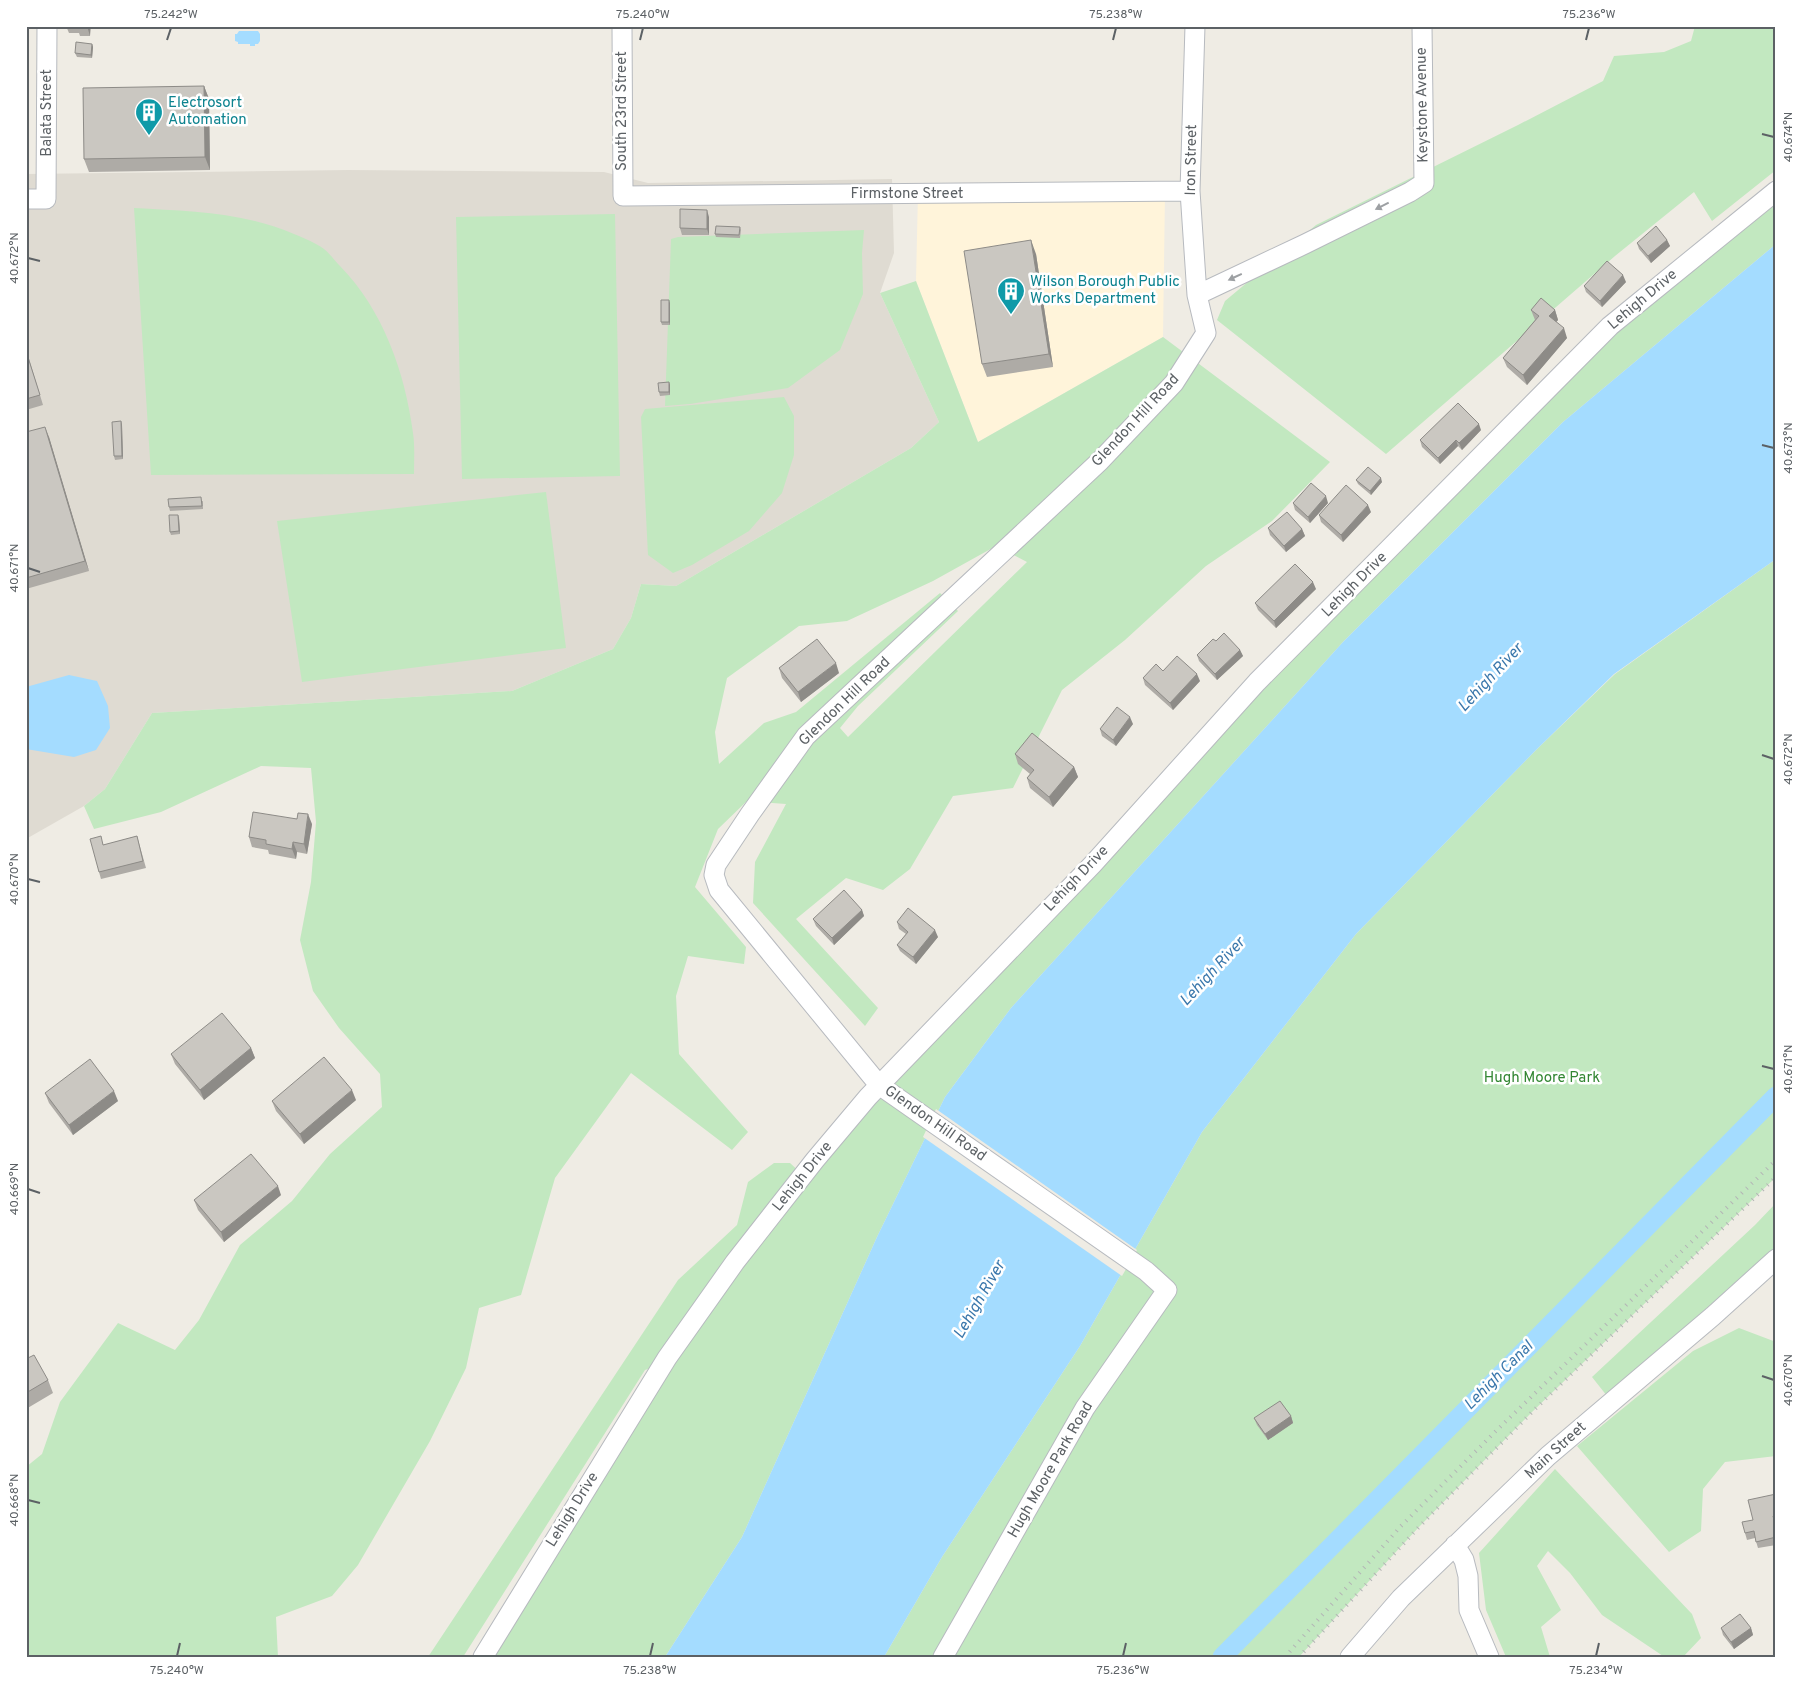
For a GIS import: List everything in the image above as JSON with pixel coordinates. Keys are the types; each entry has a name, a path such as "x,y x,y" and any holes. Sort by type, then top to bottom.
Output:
{"street":[{"name":"Balata Street","path":"26,199 46,199 47,26"},
{"name":"South 23rd Street","path":"622,26 623,196"},
{"name":"Iron Street","path":"1195,26 1190,191 1197,294"},
{"name":"Keystone Avenue","path":"1197,294 1305,244 1410,192 1424,183 1422,26"},
{"name":"Lehigh Drive","path":"483,1657 667,1358 741,1255 815,1160 879,1084 1093,864 1257,682 1610,326 1776,190"},
{"name":"Firmstone Street","path":"623,196 1190,191"},
{"name":"Glendon Hill Road","path":"1168,1290 1146,1271 879,1084 719,890 714,875 716,866 750,814 806,736 1100,461 1174,383 1206,332 1197,294"},
{"name":"Main Street","path":"1350,1657 1401,1598 1548,1456 1713,1316 1776,1259"},
{"name":"Hugh Moore Park Road","path":"943,1657 1086,1408 1168,1290"},
{"path":"1455,1545 1464,1560 1468,1576 1469,1610 1489,1657"}],"shaded area":[{"path":"348,170 604,172 648,183 892,179 894,253 880,293 939,422 911,448 676,586 641,584 631,618 613,649 512,691 152,713 105,789 84,806 26,839 26,174"},
{"path":"1165,192 1163,337 978,442 916,281 918,193"}],"green space":[{"path":"1695,26 1776,26 1776,170 1712,221 1694,192 1615,256 1386,454 1217,320 1225,301 1316,225 1603,81 1614,56 1664,52 1691,41"},
{"path":"1776,191 1776,244 1563,422 1343,642 1011,1008 945,1097 877,1237 742,1537 665,1657 483,1657 663,1364 645,1370 463,1657 428,1657 678,1280 737,1225 748,1182 774,1163 790,1163 803,1175 868,1097 1610,326"},
{"path":"134,208 215,214 255,221 302,237 326,251 355,283 380,322 390,343 398,365 409,410 414,443 414,474 151,475"},
{"path":"615,214 620,476 462,479 456,217"},
{"path":"864,230 862,253 863,294 840,350 788,388 690,404 665,406 671,239 678,237"},
{"path":"916,281 978,442 1163,337 1330,462 1272,521 1206,566 1125,640 1062,690 1013,788 953,796 910,869 883,890 846,878 796,919 878,1008 865,1026 753,903 755,862 786,804 747,801 718,829 695,887 746,947 744,964 688,956 676,996 679,1054 748,1132 732,1150 631,1073 555,1178 521,1295 479,1308 466,1368 430,1441 358,1565 332,1596 276,1617 278,1657 26,1657 26,1467 42,1454 60,1402 118,1323 175,1350 199,1320 240,1245 292,1201 330,1154 382,1107 380,1074 339,1028 313,991 300,940 311,882 316,822 311,768 261,766 161,812 94,829 84,806 105,789 152,713 512,691 613,649 631,618 641,584 676,586 911,448 939,422 880,293","holes":["996,546 1027,562 848,737 840,728 858,706 958,611 940,593 796,712 764,723 719,764 715,732 727,678 799,626 847,621 933,581"]},
{"path":"784,397 794,416 794,455 782,493 749,531 692,565 673,573 648,555 641,417 645,409"},
{"path":"546,492 566,648 302,682 277,521"},
{"name":"Hugh Moore Park","path":"1776,559 1776,1177 1532,1412 1418,1528 1299,1657 884,1657 942,1557 1080,1346 1202,1132 1356,934 1536,750 1615,674"},
{"path":"1776,1203 1776,1247 1607,1396 1592,1377 1755,1225"},
{"path":"1739,1328 1776,1342 1776,1456 1725,1462 1703,1489 1701,1531 1669,1552 1577,1446 1693,1351"},
{"path":"1555,1469 1692,1614 1701,1638 1683,1657 1663,1656 1602,1615 1570,1573 1548,1551 1537,1566 1561,1610 1541,1627 1550,1657 1506,1657 1486,1610 1479,1553"}],"water":[{"path":"239,31 258,31 260,41 255,46 238,44 235,41 235,34"},
{"name":"Lehigh River","path":"1776,244 1776,559 1614,674 1536,750 1356,934 1202,1132 1080,1346 942,1557 884,1657 665,1657 742,1537 877,1237 945,1097 1011,1008 1343,642 1563,422"},
{"path":"69,675 97,681 108,706 110,728 96,750 74,757 26,749 26,687"}],"pier":[{"path":"936,1109 1137,1250 1122,1276 923,1137"}],"building":[{"path":"76,42 92,44 91,55 75,53"},
{"name":"Electrosort Automation","path":"204,86 205,157 84,159 83,88"},
{"path":"680,209 707,210 707,229 680,228"},
{"path":"716,226 740,227 739,235 715,234"},
{"path":"1656,226 1667,240 1648,256 1637,243"},
{"name":"Wilson Borough Public Works Department","path":"1031,240 1049,354 982,364 964,251"},
{"path":"1607,261 1623,275 1600,301 1584,286"},
{"path":"1541,298 1555,310 1549,316 1564,328 1523,375 1503,358 1539,316 1531,310"},
{"path":"661,300 669,300 669,322 661,322"},
{"path":"26,351 40,395 26,399"},
{"path":"669,382 669,392 659,392 658,383"},
{"path":"1458,403 1479,424 1459,443 1456,440 1438,458 1420,440"},
{"path":"121,421 122,456 114,456 112,422"},
{"path":"45,427 85,561 26,578 26,432"},
{"path":"1368,467 1381,478 1370,491 1356,480"},
{"path":"1311,483 1326,496 1308,517 1293,503"},
{"path":"1346,485 1368,505 1341,535 1319,515"},
{"path":"201,497 202,506 169,507 168,499"},
{"path":"1287,512 1302,529 1284,546 1268,528"},
{"path":"169,515 178,515 179,531 170,532"},
{"path":"1295,564 1313,582 1274,621 1255,603"},
{"path":"1224,633 1240,650 1215,674 1197,655 1213,639 1216,641"},
{"path":"817,639 836,663 798,692 779,668"},
{"path":"1177,656 1197,674 1170,703 1143,678 1156,664 1163,671"},
{"path":"1117,707 1130,717 1113,740 1100,729"},
{"path":"1032,733 1074,767 1049,797 1027,778 1034,770 1015,754"},
{"path":"253,812 297,819 298,813 308,814 304,844 293,842 292,849 266,844 266,840 249,837"},
{"path":"101,836 103,845 137,836 143,861 99,872 90,839"},
{"path":"844,890 862,910 832,938 813,919"},
{"path":"908,908 935,930 913,957 897,945 908,932 897,922"},
{"path":"222,1013 251,1048 200,1090 171,1054"},
{"path":"324,1057 352,1090 300,1134 272,1101"},
{"path":"90,1059 114,1091 69,1125 45,1093"},
{"path":"251,1154 278,1186 221,1232 194,1200"},
{"path":"34,1355 48,1380 26,1393 26,1359"},
{"path":"1280,1401 1291,1416 1265,1434 1254,1418"},
{"path":"1776,1494 1776,1516 1773,1516 1776,1537 1756,1542 1754,1531 1745,1533 1742,1522 1753,1520 1748,1500"},
{"path":"1740,1614 1751,1628 1731,1642 1721,1628"}],"waterway":[{"name":"Lehigh Canal","path":"1222,1657 1776,1096"}],"railway":[{"path":"1285,1657 1401,1526 1496,1431 1776,1160"},
{"path":"1299,1657 1418,1528 1532,1412 1776,1177"}],"place":[{"name":"Electrosort Automation","path":"149,136"},
{"name":"Wilson Borough Public Works Department","path":"1011,315"}]}
